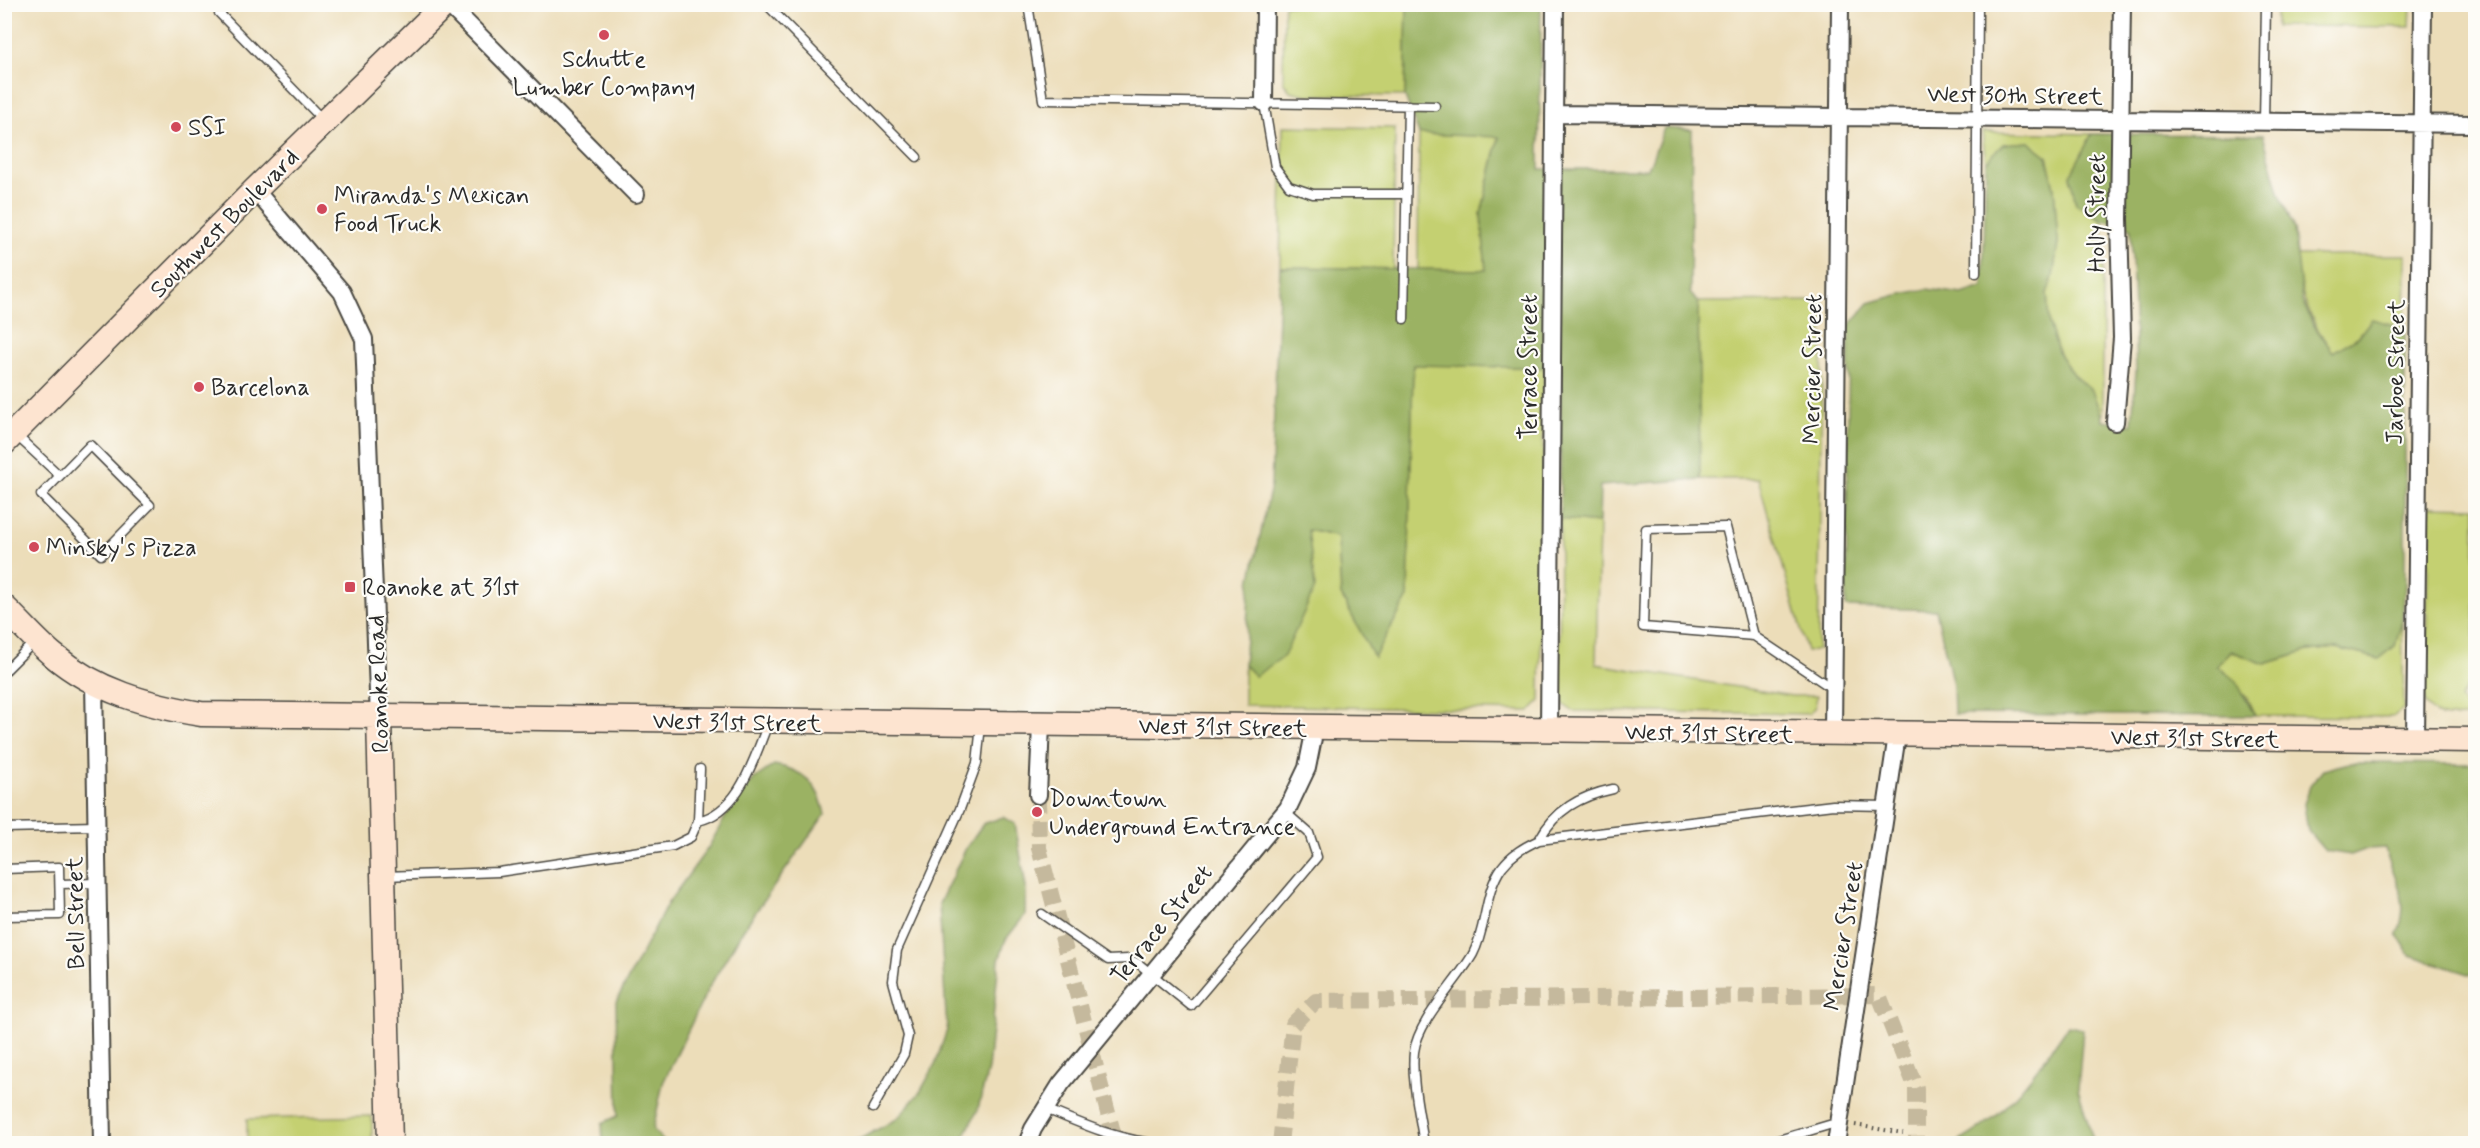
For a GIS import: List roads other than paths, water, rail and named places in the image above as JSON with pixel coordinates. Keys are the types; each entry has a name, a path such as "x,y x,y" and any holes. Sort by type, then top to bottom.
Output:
{"main road":[{"name":"Southwest Boulevard","path":"10,438 255,190 447,4"},
{"name":"West 31st Street","path":"4,607 54,656 94,682 151,706 201,714 769,723 2475,740"},
{"name":"Roanoke Road","path":"379,718 390,1143"}],"street":[{"path":"447,4 636,194"},
{"path":"1263,103 1265,4"},
{"name":"Terrace Street","path":"1549,731 1555,4"},
{"name":"Mercier Street","path":"1833,734 1840,4"},
{"name":"Holly Street","path":"2115,422 2122,338 2120,120 2122,4"},
{"name":"Jarboe Street","path":"2415,740 2423,4"},
{"name":"West 30th Street","path":"1554,114 2475,124"},
{"name":"Roanoke Road","path":"255,190 342,292 364,339 379,718"},
{"name":"Bell Street","path":"94,682 102,1143"},
{"path":"1038,795 1041,725"},
{"name":"Terrace Street","path":"1028,1143 1061,1084 1285,812 1307,768 1315,728"},
{"name":"Mercier Street","path":"1836,1143 1897,735"}],"lane":[{"path":"228,4 219,13 324,122"},
{"path":"766,4 917,157"},
{"path":"1028,4 1043,100 1435,106"},
{"path":"1976,273 1978,4"},
{"path":"2264,122 2266,4"},
{"path":"1263,103 1275,167 1289,186 1313,194 1406,194"},
{"path":"1404,319 1408,105"},
{"path":"10,438 59,475"},
{"path":"90,445 150,505 101,555 41,495 59,475 90,445"},
{"path":"1754,636 1726,527 1646,529 1643,627 1754,636 1833,689"},
{"path":"4,672 37,639"},
{"path":"698,821 715,817 729,805 751,765 769,723"},
{"path":"873,1108 904,1054 908,1036 893,981 897,950 960,809 977,763 981,725"},
{"path":"384,876 499,872 673,846 691,837 698,821 700,769"},
{"path":"1539,840 1548,823 1562,810 1584,798 1613,789"},
{"path":"1424,1143 1418,1109 1414,1052 1420,1032 1473,953 1483,929 1492,885 1502,868 1518,850 1539,840 1833,805 1887,806"},
{"path":"1042,914 1108,960 1128,959 1139,964 1191,1006 1317,857 1309,833 1285,812"},
{"path":"4,828 97,826"},
{"path":"4,869 59,867 60,884 60,915 4,916"},
{"path":"60,884 99,883"},
{"path":"1046,1109 1095,1130 1133,1142 1162,1143"},
{"path":"1765,1143 1839,1122"},
{"path":"1283,1143 1315,1143"}],"tunnel":[{"path":"1038,795 1039,848 1116,1144"},
{"path":"1280,1144 1293,1024 1316,1001 1879,995 1916,1088 1916,1144"}],"place":[{"name":"Schutte Lumber Company","path":"604,35"},
{"name":"SSI","path":"176,127"},
{"name":"Miranda's Mexican Food Truck","path":"322,209"},
{"name":"Barcelona","path":"199,387"},
{"name":"Minsky's Pizza","path":"34,547"},
{"name":"Roanoke at 31st","path":"350,587"},
{"name":"Downtown Underground Entrance","path":"1037,812"}]}
